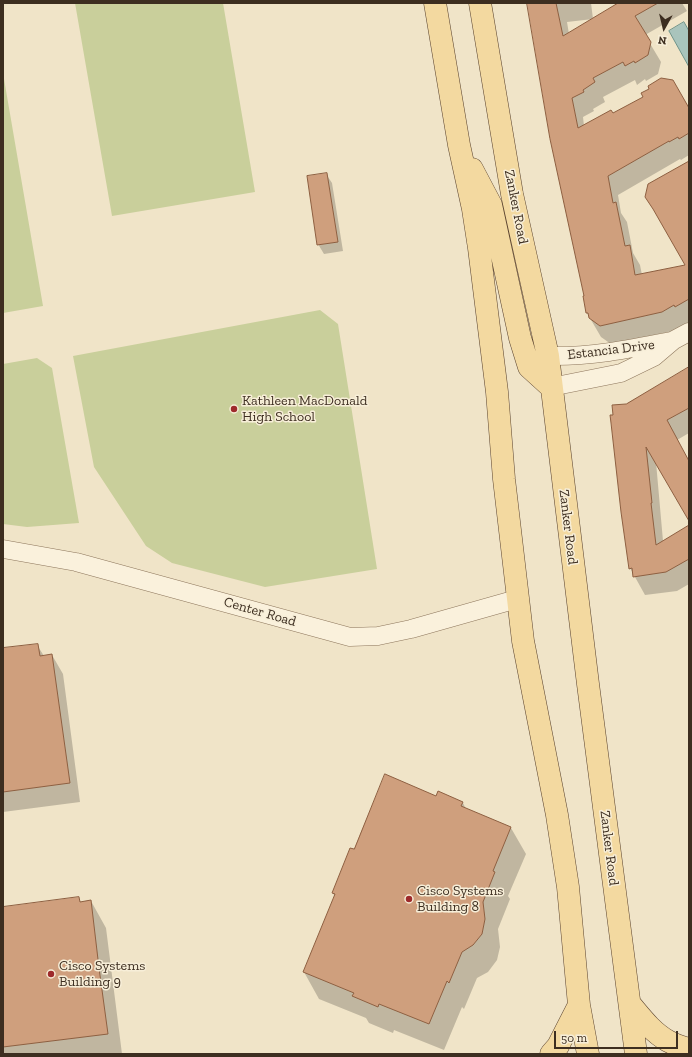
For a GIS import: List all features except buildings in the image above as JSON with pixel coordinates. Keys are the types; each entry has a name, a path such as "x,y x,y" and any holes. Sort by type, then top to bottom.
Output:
{"main road":[{"path":"436,3 459,145 473,209 485,292 517,599 523,641 558,815 568,887 579,1005 588,1054"},
{"name":"Zanker Road","path":"480,3 512,194 548,356 636,1054"},
{"path":"459,145 491,205 520,338 529,367 551,387"},
{"path":"630,1004 659,1035 669,1042 689,1049"},
{"path":"551,1054 558,1046 579,1005"}],"street":[{"name":"Estancia Drive","path":"551,387 621,373 654,357 674,340 689,332"},
{"name":"Estancia Drive","path":"548,356 571,356 622,351 674,340"},
{"name":"Center Road","path":"3,549 35,553 84,564 350,637 378,636 411,629 517,599"}],"green space":[{"path":"75,3 223,3 255,192 112,216"},
{"path":"3,73 43,306 3,313"},
{"path":"320,310 338,324 377,569 265,587 172,563 146,546 94,467 73,356"},
{"path":"37,358 52,368 79,523 27,527 3,524 3,364"}],"water":[{"path":"684,22 689,31 689,67 669,31"}],"place":[{"name":"Kathleen MacDonald High School","path":"234,409"},
{"name":"Cisco Systems Building 8","path":"409,899"},
{"name":"Cisco Systems Building 9","path":"51,974"}]}
